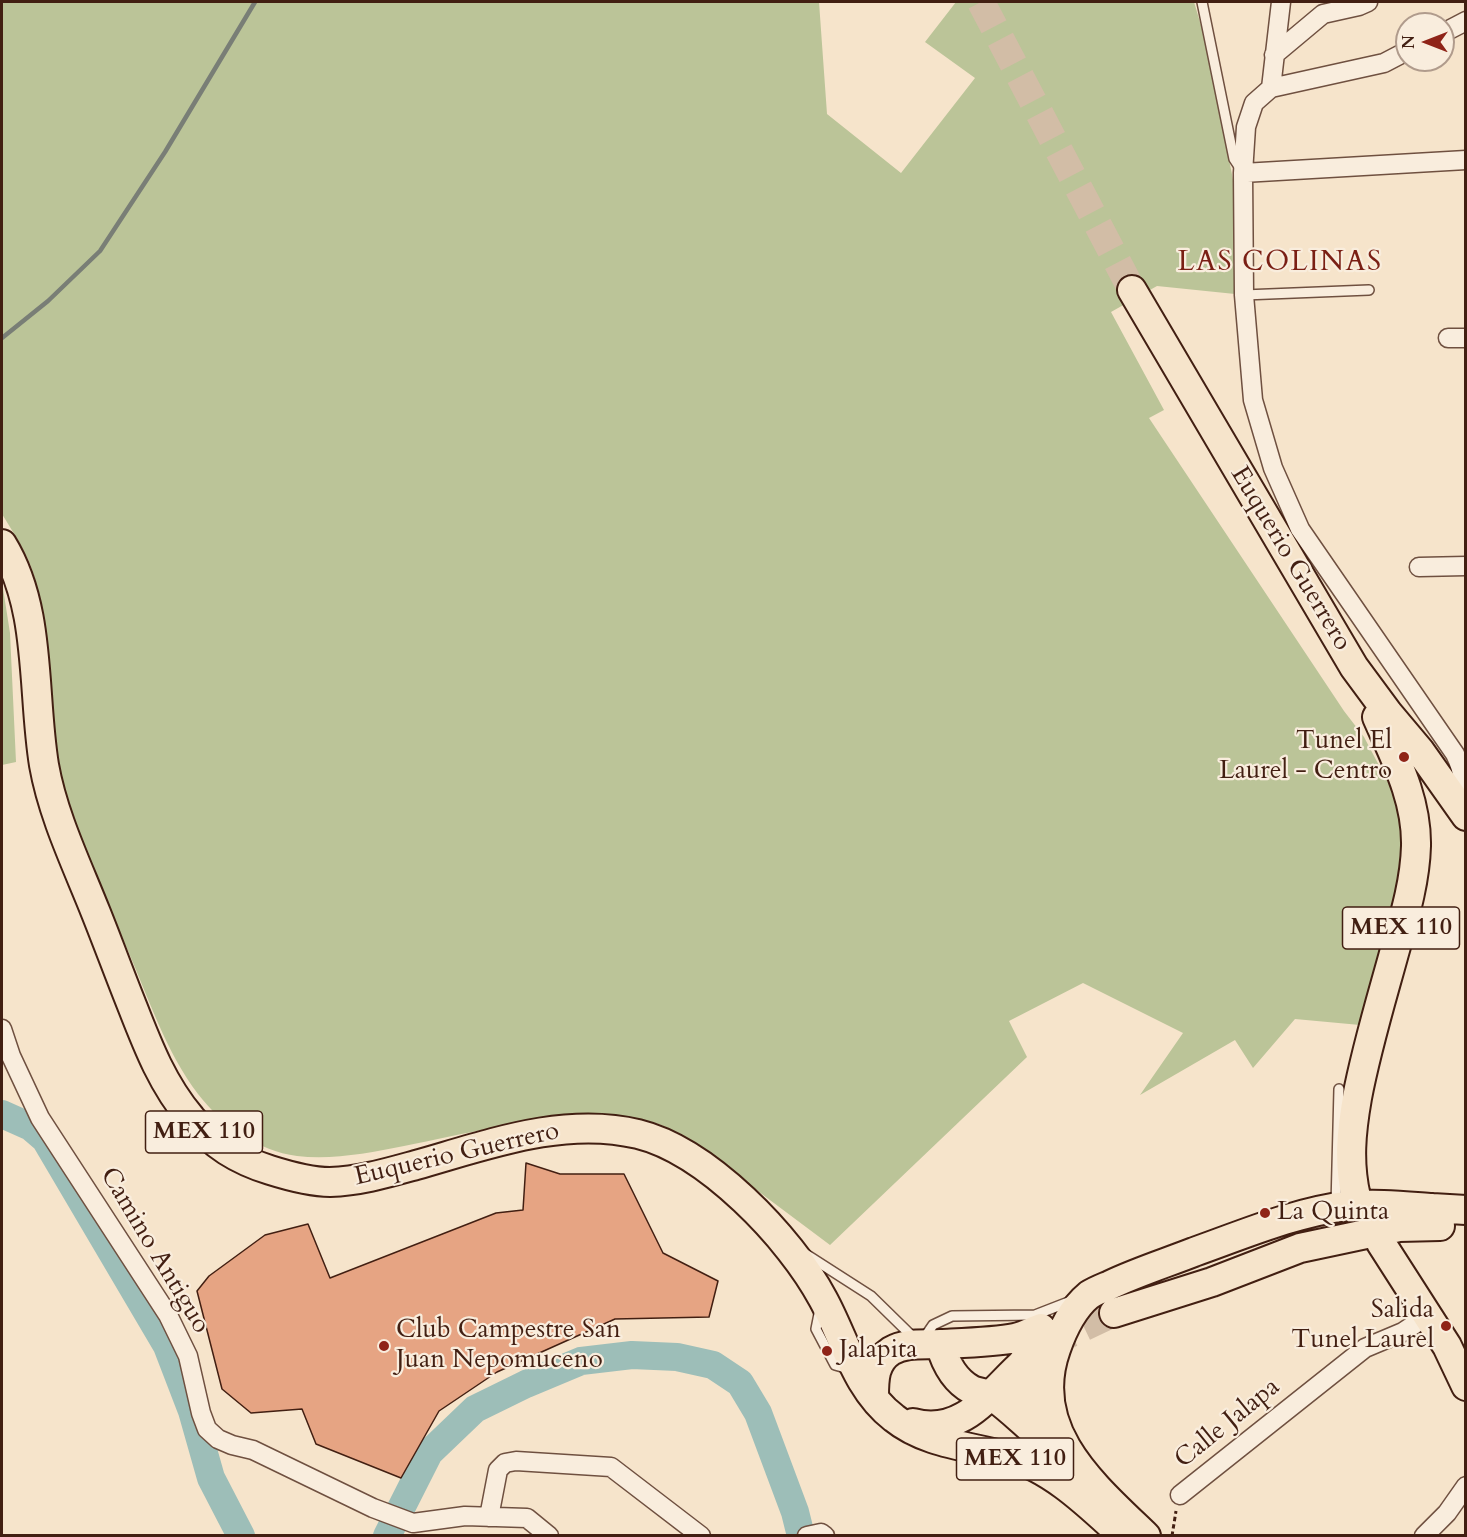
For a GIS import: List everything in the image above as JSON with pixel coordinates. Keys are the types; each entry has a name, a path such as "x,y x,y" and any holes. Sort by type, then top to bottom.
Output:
{"main road":[{"name":"Euquerio Guerrero","path":"1132,290 1354,666 1462,811"},
{"name":"Euquerio Guerrero","path":"2,544 10,558 26,602 45,771 57,815 153,1059 175,1098 195,1124 222,1149 256,1166 291,1176 327,1182 368,1179 523,1134 564,1130 606,1128 641,1134 681,1150 716,1176 780,1237 823,1298 857,1372 882,1407"},
{"name":"MEX 110","path":"1346,1202 1352,1179 1350,1154 1356,1104 1373,1027 1409,897 1416,844 1411,807 1403,775 1354,666"},
{"path":"1103,1302 1127,1277 1247,1233 1346,1202 1466,1210"},
{"path":"1146,1536 1120,1513 1078,1466 1063,1443 1053,1421 1049,1401 1049,1378 1061,1335 1072,1313 1251,1247 1339,1224 1432,1208"},
{"path":"1103,1302 1212,1282 1300,1248 1399,1227 1466,1226"},
{"path":"1381,1243 1447,1346 1466,1386"},
{"name":"MEX 110","path":"882,1407 924,1426 952,1423 992,1396 1044,1336 904,1346 891,1351 884,1356 877,1367 874,1378 882,1407 906,1427 932,1438 1012,1457 1057,1480 1123,1536"},
{"path":"930,1344 966,1385 974,1391 992,1396 1035,1432"},
{"path":"1023,1362 1026,1401 1035,1432 1071,1491"}],"street":[{"path":"1271,88 1281,2"},
{"path":"1274,55 1323,14 1368,2"},
{"path":"1395,57 1384,63 1271,88 1254,103 1246,127 1243,172 1244,295 1253,400 1273,468 1300,529 1455,754 1463,769 1462,811"},
{"path":"1243,172 1466,160"},
{"path":"1419,567 1466,566"},
{"name":"Camino Antiguo","path":"2,1029 11,1056 40,1118 168,1315 188,1356 207,1429 218,1439 253,1450 373,1508 413,1522 465,1516 527,1518 549,1536"},
{"name":"Calle Jalapa","path":"1180,1495 1365,1348 1403,1332 1427,1316"},
{"path":"489,1517 498,1470 505,1463 516,1461 612,1467 701,1536"},
{"path":"1424,1536 1447,1513 1466,1486"}],"lane":[{"path":"1202,2 1234,159 1243,172"},
{"path":"1244,295 1369,290"},
{"path":"1339,1089 1346,1202"},
{"path":"780,1237 871,1296 930,1344"},
{"path":"930,1344 933,1325 952,1316 1035,1315 1103,1302"}],"path":[{"path":"1172,1536 1173,1521 1180,1495"}],"green space":[{"path":"2,2 819,2 827,114 901,173 975,78 925,42 956,2 1194,2 1206,42 1236,195 1235,294 1157,286 1111,312 1164,410 1149,418 1344,711 1364,737 1393,792 1400,824 1402,879 1360,1025 1295,1019 1253,1068 1235,1040 1140,1095 1183,1033 1083,983 1009,1021 1027,1057 830,1245 683,1135 651,1122 591,1116 559,1118 496,1127 378,1151 324,1157 282,1153 255,1142 229,1125 198,1094 167,1043 81,837 66,792 58,757 44,629 35,579 25,553 2,514"},
{"path":"2,582 10,633 16,762 2,765"}],"building":[{"name":"Club Campestre San Juan Nepomuceno","path":"526,1163 560,1174 624,1174 663,1253 718,1281 709,1317 615,1319 497,1372 439,1411 401,1478 316,1444 302,1409 251,1413 222,1389 197,1291 209,1276 265,1235 308,1224 330,1278 496,1213 523,1210"}],"waterway":[{"path":"2,338 48,301 100,251 165,152 255,2"},
{"path":"2,1114 31,1127 45,1139 167,1346 192,1411 211,1478 241,1536"},
{"path":"387,1536 429,1453 475,1409 581,1361 632,1355 677,1357 713,1365 740,1383 758,1413 795,1512 801,1536"}],"tunnel":[{"path":"981,2 1132,290"},
{"path":"1046,1345 1114,1313"}],"place":[{"name":"Tunel El Laurel - Centro","path":"1404,757"},
{"name":"La Quinta","path":"1265,1213"},
{"name":"Salida Tunel Laurel","path":"1446,1326"},
{"name":"Club Campestre San Juan Nepomuceno","path":"384,1346"},
{"name":"Jalapita","path":"827,1351"}],"district":[{"name":"LAS COLINAS","path":"1280,264"}]}
